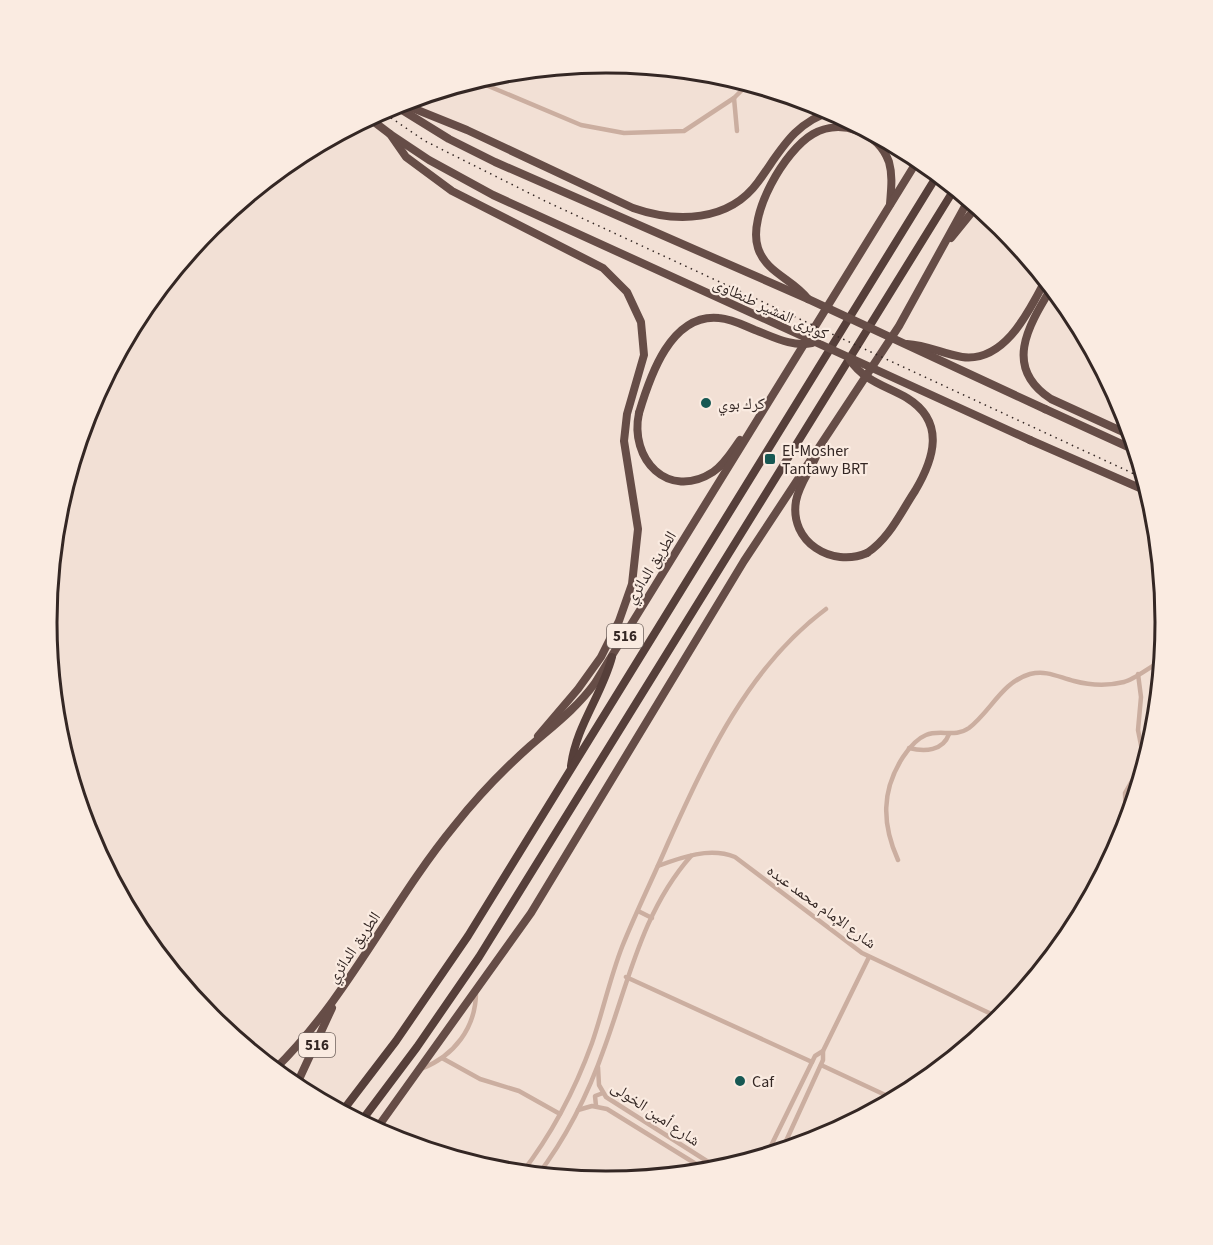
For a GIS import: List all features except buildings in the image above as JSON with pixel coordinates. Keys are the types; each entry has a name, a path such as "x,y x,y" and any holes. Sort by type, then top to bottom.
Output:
{"highway":[{"path":"413,108 467,130 633,208 659,215 686,218 720,212 741,199 758,182 793,133 819,116"},
{"name":"كوبرى المشير طنطاوى","path":"405,112 449,139 495,162 808,299 1127,448"},
{"path":"377,124 390,134 406,157 452,191 603,268 627,292 641,322 644,338 642,363 624,432 625,458 638,529 632,584 619,621 601,657 530,746"},
{"path":"808,299 798,287 766,263 757,246 755,228 762,203 787,161 805,140 829,128 849,129"},
{"name":"كوبرى المشير طنطاوى","path":"390,134 429,160 493,195 815,343 1139,487"},
{"path":"878,145 890,169 890,206"},
{"name":"الطريق الدائري","path":"280,1064 312,1030 335,1001 446,837 480,795 582,700 612,657 914,167"},
{"name":"516","path":"346,1106 445,971 571,771 711,538 933,181"},
{"name":"516","path":"365,1116 434,1023 484,948 951,195"},
{"path":"381,1123 531,913 694,641 819,445 884,351 966,206"},
{"path":"944,246 972,212"},
{"path":"907,344 965,357 991,352 1013,333 1041,287"},
{"path":"1047,295 1025,336 1023,356 1029,375 1040,391 1051,399 1121,431"},
{"path":"759,419 718,468 702,478 684,481 662,475 644,459 638,443 639,413 650,382 667,349 681,330 696,321 725,319 787,342 815,343"},
{"path":"819,445 796,500 796,519 801,531 813,546 830,556 849,558 867,553 886,536 923,477 933,455 933,438 928,422 917,406 867,378 849,358"},
{"path":"571,771 577,737 605,678 612,657"},
{"name":"516","path":"300,1078 321,1037 335,1001"}],"street":[{"path":"490,86 581,125 615,133 680,132 734,98 742,90"},
{"path":"734,98 737,131"},
{"path":"527,1166 560,1114 588,1055 618,958 701,772 752,685 779,651 826,609"},
{"path":"898,860 887,829 885,801 892,778 909,748 925,735 949,734 971,727 1008,686 1030,674 1048,673 1082,682 1107,684 1128,681 1154,665"},
{"path":"1138,674 1141,697 1138,730 1141,746"},
{"path":"909,748 935,749 944,744 949,734"},
{"path":"1124,806 1126,789 1133,777"},
{"name":"شارع الإمام محمد عبده","path":"658,866 691,855 718,852 735,857 869,957 992,1014"},
{"path":"542,1168 578,1110 598,1064 626,977 652,918 674,878 691,855"},
{"path":"638,911 652,918"},
{"path":"786,1142 821,1065 823,1051 869,957"},
{"path":"626,977 812,1062"},
{"path":"421,1069 442,1058 458,1044 469,1027 476,989"},
{"path":"771,1147 812,1062 817,1054 823,1051"},
{"path":"442,1058 480,1079 519,1091 560,1114"},
{"name":"شارع أمين الخولى","path":"598,1064 598,1082 603,1093 709,1162"},
{"path":"821,1065 886,1095"},
{"path":"596,1106 595,1096 603,1093"},
{"name":"شارع أمين الخولى","path":"578,1110 596,1106 611,1111 696,1164"},
{"path":"543,1144 554,1150"}],"railway":[{"path":"391,117 425,141 545,201 1135,475"}],"place":[{"name":"كرك بوي","path":"706,403"},
{"name":"El-Mosher Tantawy BRT","path":"770,459"},
{"name":"Caf","path":"740,1081"}]}
